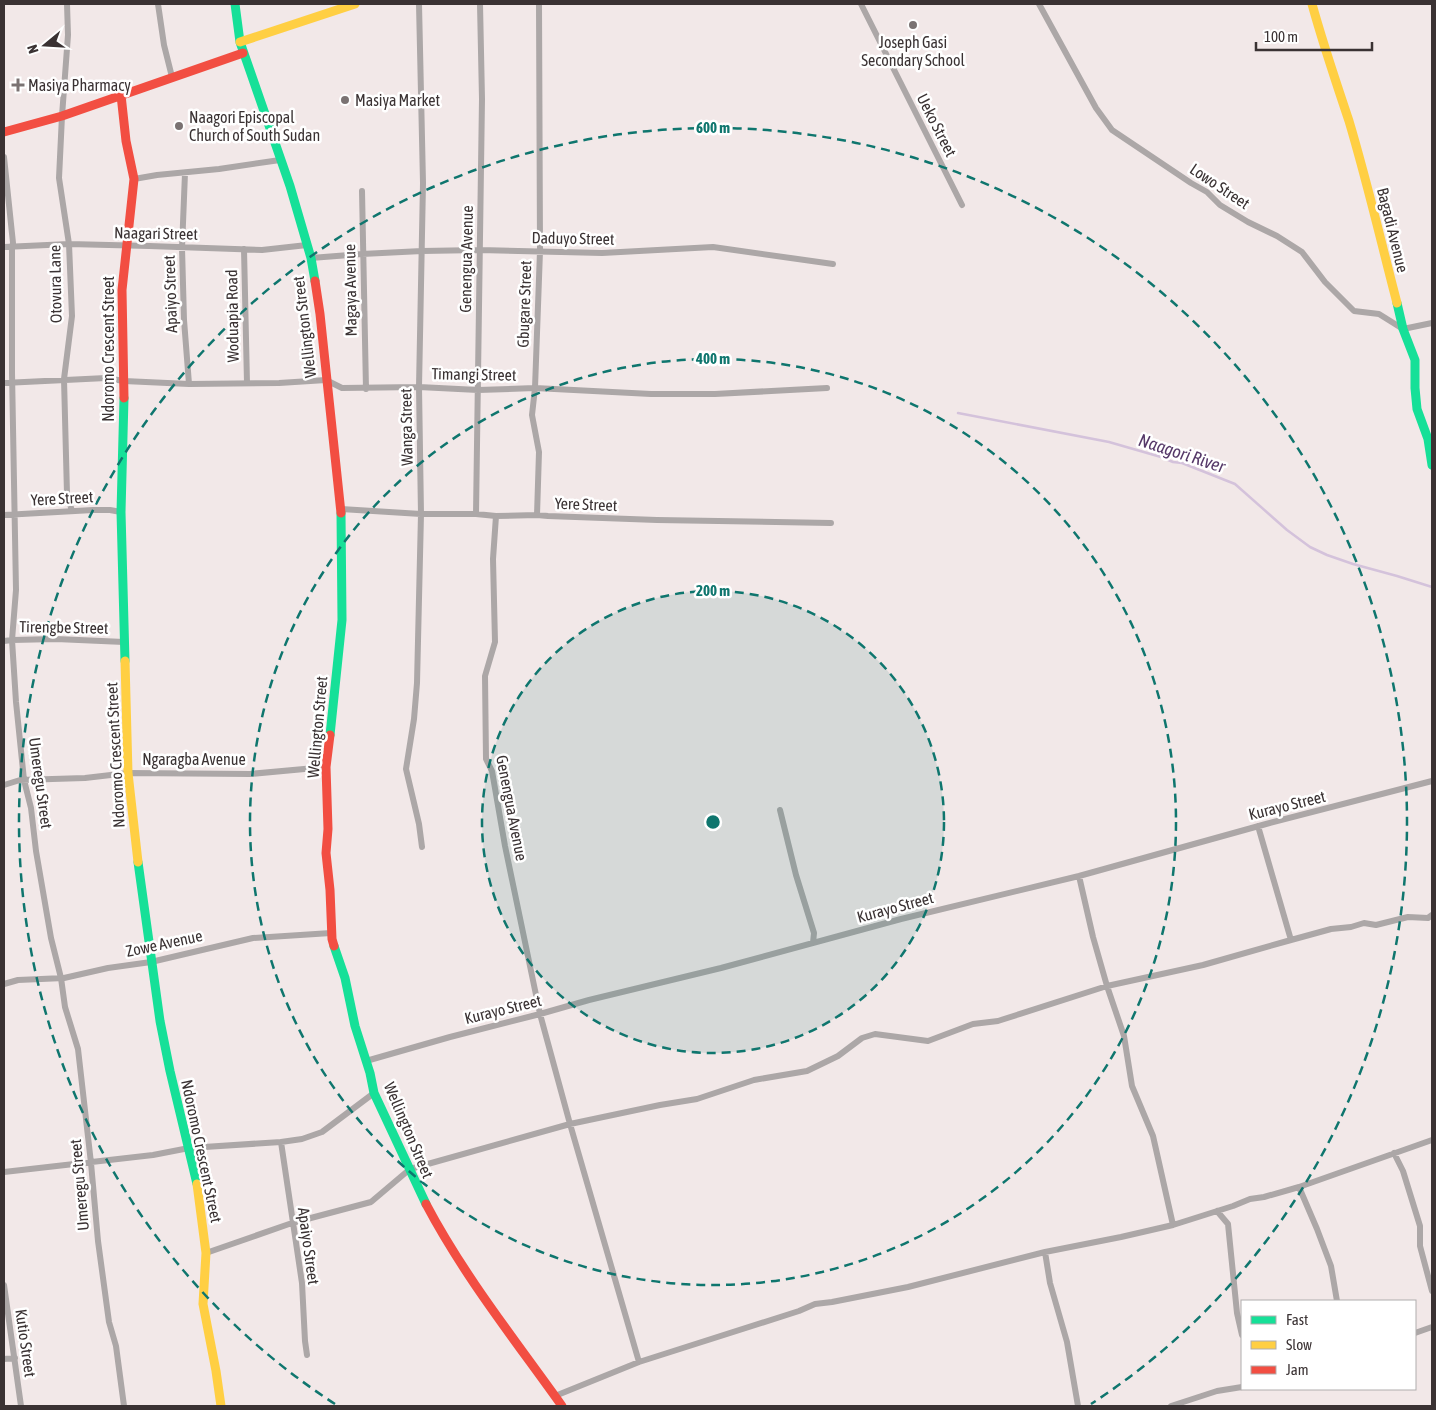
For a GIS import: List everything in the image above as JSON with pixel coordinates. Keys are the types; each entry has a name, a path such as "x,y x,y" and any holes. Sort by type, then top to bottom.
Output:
{"street":[{"name":"Otovura Lane","path":"67,4 68,35 59,178 69,244 72,316 64,379 67,494 72,511"},
{"path":"158,4 164,45 172,77"},
{"name":"Wellington Street","path":"235,4 243,53 290,186 311,258 320,314 341,509 341,629 326,767 328,829 326,853 330,890 331,933 345,978 355,1026 370,1073 374,1093 419,1190 442,1234 470,1278 562,1406"},
{"path":"240,42 338,7 355,4"},
{"name":"Wanga Street","path":"419,4 423,183 419,387 421,514 417,683 414,719 406,769 419,824 422,847"},
{"name":"Genengua Avenue","path":"476,514 482,99 480,4"},
{"name":"Gbugare Street","path":"537,515 539,452 532,415 540,251 539,4"},
{"name":"Ueko Street","path":"861,4 962,204"},
{"name":"Lowo Street","path":"1039,4 1096,108 1112,130 1207,192 1220,205 1302,252 1325,282 1354,311 1379,314 1403,328"},
{"name":"Bagadi Avenue","path":"1312,4 1323,46 1349,122 1403,328 1415,360 1415,388 1418,409 1428,439 1432,466"},
{"path":"4,132 62,116 243,53"},
{"name":"Ndoromo Crescent Street","path":"122,96 126,141 134,179 122,290 124,382 121,512 128,773 160,1021 200,1203 206,1252 203,1304 222,1406"},
{"name":"Umeregu Street","path":"4,157 13,243 12,384 16,590 12,640 16,702 24,780 32,808 36,852 51,938 61,978 65,1007 78,1049 98,1241 109,1322 116,1346 124,1406"},
{"path":"134,179 280,160"},
{"name":"Apaiyo Street","path":"185,173 182,248 184,320 189,384"},
{"name":"Magaya Avenue","path":"362,191 366,389"},
{"name":"Naagari Street","path":"4,247 69,244 262,250 307,245"},
{"name":"Daduyo Street","path":"311,258 422,251 480,250 602,253 713,247 833,264"},
{"name":"Woduapia Road","path":"244,249 247,383"},
{"path":"1403,328 1432,323"},
{"name":"Timangi Street","path":"4,383 106,378 124,382 189,384 279,383 326,380 342,388 366,389 419,387 478,390 534,388 600,392 715,394 827,388"},
{"name":"Yere Street","path":"341,509 421,514 537,515 657,520 831,523"},
{"name":"Yere Street","path":"4,515 110,510 121,512"},
{"name":"Genengua Avenue","path":"496,516 493,567 495,642 485,676 486,759 492,771 505,846 540,1014 639,1362"},
{"name":"Tirengbe Street","path":"4,641 56,639 124,642"},
{"name":"Ngaragba Avenue","path":"4,785 20,780 86,778 128,773 250,774 326,767"},
{"name":"Kurayo Street","path":"366,1061 589,1000 721,968 901,919 1079,876 1258,826 1432,781"},
{"path":"780,810 796,875 814,933 813,943"},
{"path":"1258,826 1291,940"},
{"path":"1079,876 1093,937 1124,1036 1132,1086 1153,1136 1173,1225"},
{"path":"206,1252 292,1223 371,1202 410,1169 570,1124 697,1099 754,1080 807,1071 838,1056 862,1038 875,1034 928,1041 973,1024 998,1021 1107,986 1203,966 1331,928 1351,927 1364,923 1376,925 1408,917 1428,918 1432,915"},
{"name":"Zowe Avenue","path":"4,984 18,980 61,978 108,968 151,962 253,938 331,933"},
{"path":"4,1172 153,1155 189,1148 302,1139 322,1132 374,1093"},
{"path":"555,1396 639,1362 799,1311 815,1304 908,1287 1016,1261 1045,1252 1121,1238 1173,1225 1250,1199 1299,1187 1432,1140"},
{"name":"Apaiyo Street","path":"281,1142 302,1283 307,1355"},
{"path":"1394,1153 1403,1171 1420,1226 1420,1246 1432,1291"},
{"path":"1299,1187 1330,1266 1337,1300"},
{"path":"1217,1211 1228,1224 1237,1313 1241,1331"},
{"path":"1045,1252 1050,1283 1067,1342 1078,1406"},
{"name":"Kutio Street","path":"4,1284 21,1406"},
{"path":"1416,1333 1432,1327"},
{"path":"4,1359 15,1358"},
{"path":"1171,1406 1217,1391 1241,1387"}],"waterway":[{"name":"Naagori River","path":"958,413 1109,442 1173,462 1182,463 1235,484 1287,530 1310,547 1353,564 1432,587"}],"traffic: fast":[{"path":"235,4 240,42 290,186 311,258 315,281"},
{"path":"1397,303 1403,329 1415,360 1417,409 1428,439 1432,465"},
{"path":"124,398 121,512 125,661"},
{"path":"330,735 342,620 341,513"},
{"path":"138,862 160,1021 197,1184"},
{"path":"334,946 345,978 355,1026 370,1073 374,1093 426,1204"}],"traffic: slow":[{"path":"240,42 355,4"},
{"path":"1312,4 1356,144 1397,303"},
{"path":"125,661 128,773 138,862"},
{"path":"197,1184 206,1253 203,1304 221,1406"}],"traffic: jam":[{"path":"4,132 62,116 243,53"},
{"path":"121,95 126,141 134,179 122,290 124,398"},
{"path":"315,281 341,513"},
{"path":"330,735 326,767 328,829 326,853 334,946"},
{"path":"426,1204 473,1282 562,1406"}],"place":[{"name":"Joseph Gasi Secondary School","path":"913,25"},
{"name":"Masiya Pharmacy","path":"18,85"},
{"name":"Masiya Market","path":"345,100"},
{"name":"Naagori Episcopal Church of South Sudan","path":"179,126"}]}
